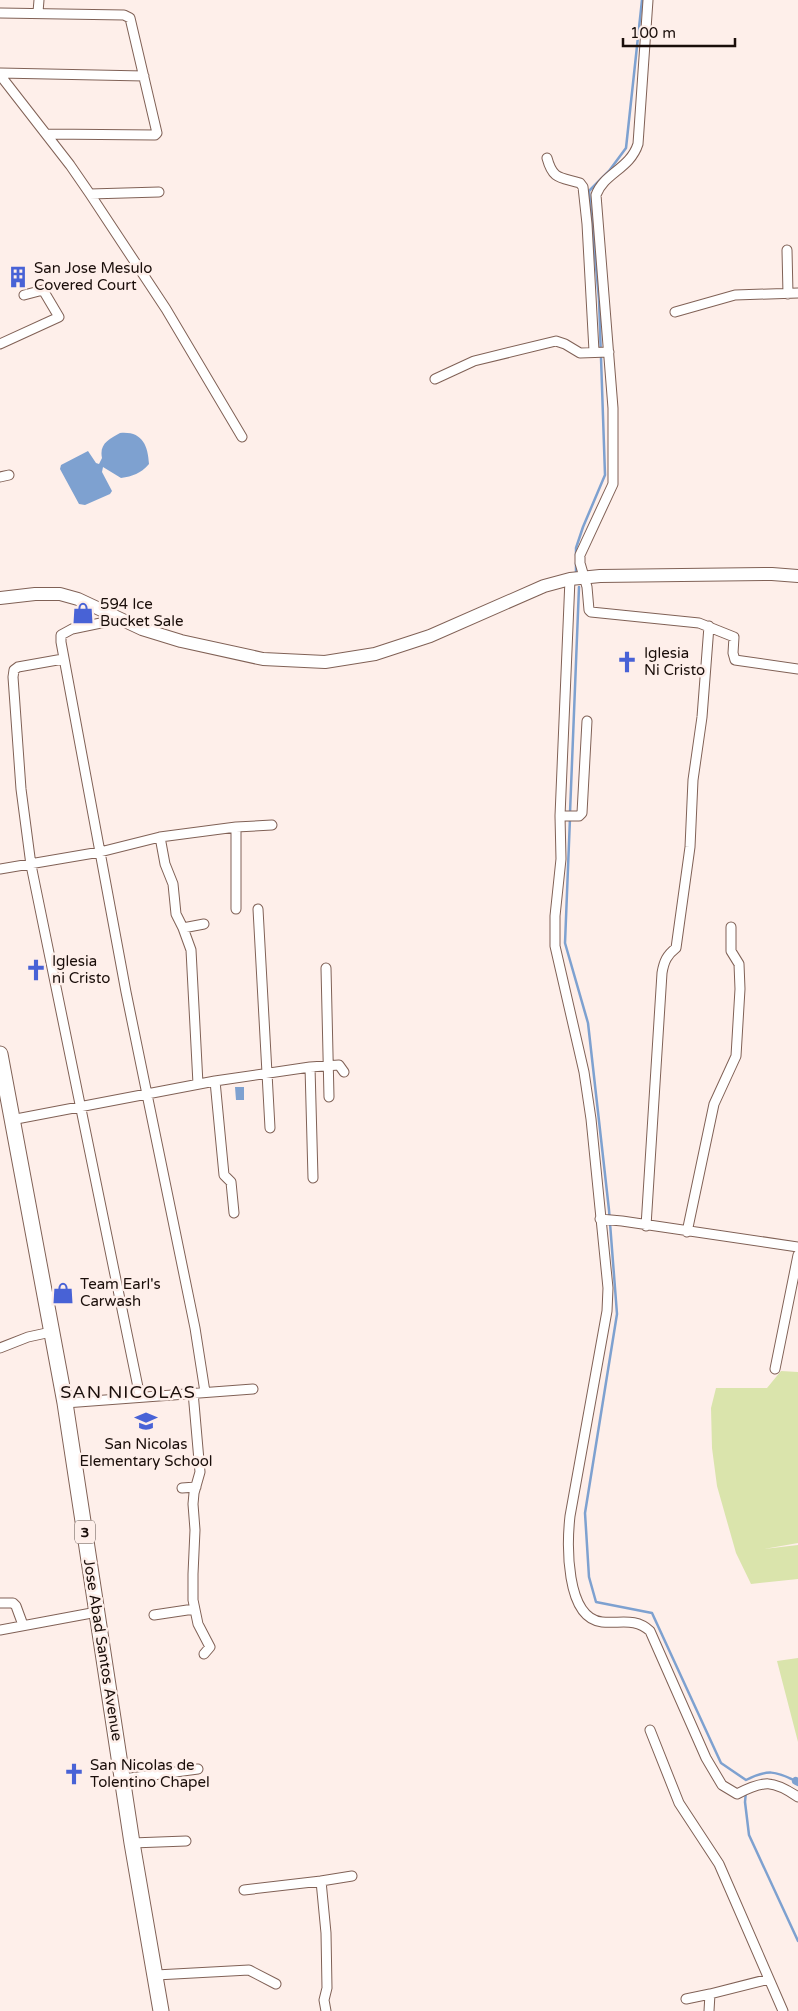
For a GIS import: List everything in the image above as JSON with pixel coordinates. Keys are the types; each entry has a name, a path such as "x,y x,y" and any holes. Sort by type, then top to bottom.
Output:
{"highway":[{"name":"Jose Abad Santos Avenue","path":"0,1054 65,1403 132,1842 161,2011"}],"main road":[{"path":"0,598 35,594 60,594 78,598 142,629 181,641 263,659 325,662 375,654 421,639 544,586 570,579 584,577 772,574 798,576"}],"street":[{"path":"38,12 39,0"},
{"path":"602,351 604,281 596,195 600,185 630,160 638,144 648,0"},
{"path":"0,13 38,12 124,15 130,18 157,133 155,135 46,134"},
{"path":"0,74 144,76"},
{"path":"0,74 90,194 166,309 242,437"},
{"path":"547,158 551,171 557,177 580,183 583,187 591,281 613,408 613,484 580,555 580,563 587,587 589,610 592,612 699,623 734,637 733,653 735,660 798,669"},
{"path":"90,194 159,192"},
{"path":"787,250 788,294"},
{"path":"591,281 604,281"},
{"path":"0,344 59,317 43,290 24,295"},
{"path":"675,312 735,295 798,293"},
{"path":"435,379 474,361 556,341 566,344 580,353 602,351"},
{"path":"0,477 10,474"},
{"path":"570,579 561,859 555,916 555,946 584,1072 591,1119 608,1288 607,1311 570,1516 568,1554 573,1585 581,1608 591,1618 600,1622 623,1621 637,1623 650,1631 706,1758 722,1785 737,1794 763,1783 774,1784 798,1797"},
{"path":"120,619 72,629 62,635 61,642 146,1094 195,1328 205,1392"},
{"path":"646,1226 662,973 664,963 669,954 676,948 681,919 690,847 693,780 702,717 709,626"},
{"path":"64,659 18,667 14,670 21,789 31,865 82,1106 140,1397"},
{"path":"562,816 579,816 582,813 587,721"},
{"path":"0,869 100,852 160,837 272,824"},
{"path":"236,827 236,909"},
{"path":"160,837 165,864 173,884 176,914 191,950 198,1084"},
{"path":"258,910 270,1128"},
{"path":"183,928 204,924"},
{"path":"687,1232 714,1104 736,1056 740,989 738,964 731,951 731,927"},
{"path":"326,968 330,1065 329,1097"},
{"path":"11,1120 214,1081 266,1073 330,1065 339,1065 344,1072"},
{"path":"310,1067 313,1178"},
{"path":"214,1081 224,1175 231,1182 234,1213"},
{"path":"602,1220 622,1221 798,1247"},
{"path":"775,1369 798,1256"},
{"path":"0,1348 28,1336 51,1332"},
{"path":"65,1403 253,1389"},
{"path":"193,1392 200,1465 193,1504 196,1530 193,1574 194,1610 198,1624 210,1647 204,1654"},
{"path":"182,1488 196,1487"},
{"path":"0,1603 13,1603 23,1624"},
{"path":"154,1615 194,1610"},
{"path":"0,1630 23,1624 97,1612"},
{"path":"650,1730 678,1803 719,1864 783,2011"},
{"path":"123,1779 198,1769"},
{"path":"132,1842 186,1841"},
{"path":"244,1890 352,1876"},
{"path":"321,1881 326,1933 327,1988 324,2000 326,2011"},
{"path":"156,1975 249,1970 276,1984"},
{"path":"686,1999 769,1979"},
{"path":"709,2011 710,1994"}],"green space":[{"path":"781,1371 798,1372 798,1543 764,1549 798,1545 798,1579 751,1584 736,1553 717,1486 712,1448 711,1408 716,1388 767,1388"},
{"path":"798,1658 798,1742 777,1661"}],"water":[{"path":"120,433 134,434 139,437 145,445 149,464 136,474 121,478 103,467 102,472 112,491 110,494 85,505 79,504 60,469 61,465 88,451 96,463 99,464 102,458 103,446"},
{"path":"235,1087 244,1087 244,1100 236,1100"}],"waterway":[{"path":"576,555 576,548 583,527 605,475 599,299 589,191 609,171 626,148 642,0"},
{"path":"576,563 576,572"},
{"path":"570,813 579,587"},
{"path":"570,818 565,943 588,1023 609,1210 617,1314 585,1513 589,1577 596,1602 652,1613 721,1763 746,1780 760,1774 777,1773 796,1781"},
{"path":"746,1791 745,1802 749,1835 798,1941"}],"place":[{"name":"San Jose Mesulo Covered Court","path":"18,277"},
{"name":"594 Ice Bucket Sale","path":"83,613"},
{"name":"Iglesia Ni Cristo","path":"627,662"},
{"name":"Iglesia ni Cristo","path":"36,970"},
{"name":"Team Earl's Carwash","path":"63,1293"},
{"name":"San Nicolas Elementary School","path":"146,1421"},
{"name":"San Nicolas de Tolentino Chapel","path":"74,1774"}],"district":[{"name":"SAN NICOLAS","path":"128,1392"}]}
